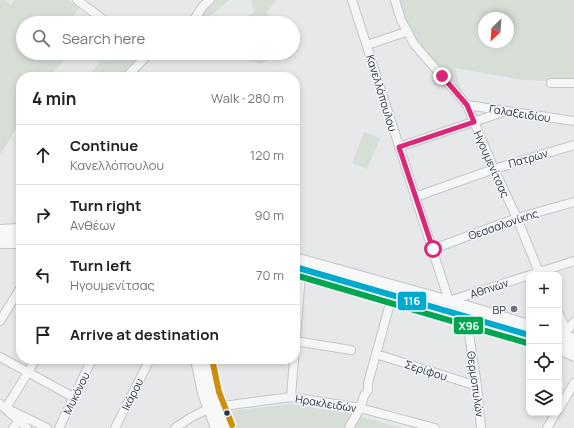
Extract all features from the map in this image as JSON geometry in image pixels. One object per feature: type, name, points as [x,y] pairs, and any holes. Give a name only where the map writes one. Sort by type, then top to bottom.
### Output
[{"type":"main road","points":[[3,228],[16,229]]},
{"type":"main road","points":[[0,237],[16,236]]},
{"type":"main road","points":[[300,259],[526,324]]},
{"type":"main road","points":[[300,268],[466,318],[526,334]]},
{"type":"main road","points":[[562,336],[574,339]]},
{"type":"main road","points":[[562,336],[574,349]]},
{"type":"main road","points":[[197,364],[201,387],[212,409],[225,428]]},
{"type":"main road","points":[[205,364],[216,428]]},
{"type":"street","points":[[77,0],[99,16]]},
{"type":"street","points":[[197,16],[203,6],[210,0]]},
{"type":"street","name":"Κανελλόπουλου","points":[[352,0],[449,301]]},
{"type":"street","name":"Ηγουμενίτσας","points":[[395,0],[406,32],[414,44],[467,105],[540,272]]},
{"type":"street","points":[[367,45],[406,32]]},
{"type":"street","points":[[132,72],[143,60]]},
{"type":"street","points":[[551,83],[574,83]]},
{"type":"street","name":"Γαλαξειδίου","points":[[467,105],[574,121]]},
{"type":"street","points":[[399,147],[506,111]]},
{"type":"street","name":"Πατρών","points":[[415,197],[494,168],[574,145]]},
{"type":"street","name":"Θεσσαλονίκης","points":[[433,249],[517,218],[574,202]]},
{"type":"street","points":[[0,244],[16,244]]},
{"type":"street","name":"Αθηνών","points":[[543,272],[574,261]]},
{"type":"street","points":[[300,275],[390,300],[466,318],[526,339]]},
{"type":"street","name":"Αθηνών","points":[[449,301],[526,277]]},
{"type":"street","points":[[0,321],[16,295]]},
{"type":"street","points":[[349,428],[368,390],[368,383],[390,300]]},
{"type":"street","name":"Θερμοπυλών","points":[[466,318],[482,428]]},
{"type":"street","points":[[562,336],[574,322]]},
{"type":"street","points":[[300,345],[351,350]]},
{"type":"street","points":[[562,351],[574,357]]},
{"type":"street","name":"Σερίφου","points":[[376,354],[477,386]]},
{"type":"street","points":[[0,356],[27,373],[74,397]]},
{"type":"street","points":[[3,406],[33,364]]},
{"type":"street","name":"Μυκόνου","points":[[59,428],[90,364]]},
{"type":"street","name":"Ικάρου","points":[[115,428],[147,364]]},
{"type":"street","points":[[291,397],[294,364]]},
{"type":"street","points":[[562,404],[574,383]]},
{"type":"street","name":"Ηρακλειδών","points":[[175,428],[190,418],[223,406],[291,397],[360,408],[435,428]]},
{"type":"street","points":[[3,406],[27,428]]},
{"type":"street","points":[[3,406],[47,428]]},
{"type":"street","points":[[547,428],[554,416]]},
{"type":"street","points":[[13,428],[19,421]]},
{"type":"shaded area","points":[[0,0],[6,0],[11,5],[15,0],[68,0],[79,8],[74,16],[16,16],[16,60],[64,60],[55,72],[16,72],[16,129],[0,155]]},
{"type":"shaded area","points":[[208,0],[229,0],[210,16],[195,16]]},
{"type":"shaded area","points":[[251,0],[277,0],[267,11],[268,16],[248,16],[254,12]]},
{"type":"shaded area","points":[[398,0],[574,0],[574,82],[524,80],[455,68],[464,98],[411,37]]},
{"type":"shaded area","points":[[100,60],[138,60],[126,72],[92,72]]},
{"type":"shaded area","points":[[248,60],[267,60],[261,64]]},
{"type":"shaded area","points":[[364,132],[380,138],[367,169],[352,163]]},
{"type":"shaded area","points":[[290,404],[351,414],[402,428],[231,428],[225,412]]},
{"type":"transit line","name":"116","points":[[300,268],[526,334]]},
{"type":"transit line","name":"Χ96","points":[[300,276],[526,343]]},
{"type":"transit line","name":"120","points":[[213,364],[219,392],[232,425]]},
{"type":"place","name":"BP","points":[[514,309]]},
{"type":"route","points":[[433,249],[399,147],[474,122],[467,105],[442,76]]}]
